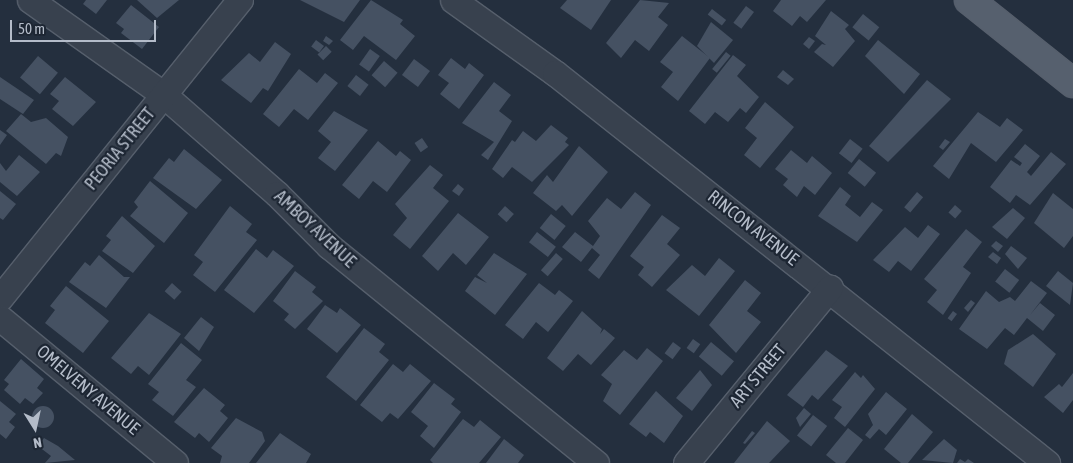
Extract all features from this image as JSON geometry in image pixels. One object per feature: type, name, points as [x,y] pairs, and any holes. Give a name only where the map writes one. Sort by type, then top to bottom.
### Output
[{"type":"main road","points":[[970,0],[1073,83]]},
{"type":"street","name":"AMBOY AVENUE","points":[[30,0],[164,95],[278,194],[329,246],[596,463]]},
{"type":"street","name":"PEORIA STREET","points":[[0,298],[240,0]]},
{"type":"street","name":"RINCON AVENUE","points":[[453,0],[555,73],[830,288],[1047,463]]},
{"type":"street","name":"ART STREET","points":[[686,463],[830,288]]},
{"type":"street","name":"OMELVENY AVENUE","points":[[0,318],[175,463]]},
{"type":"building","points":[[86,0],[107,0],[96,14],[83,4]]},
{"type":"building","points":[[137,0],[179,0],[157,18]]},
{"type":"building","points":[[300,0],[360,0],[344,22]]},
{"type":"building","points":[[371,0],[403,20],[400,24],[415,36],[396,60],[364,36],[353,50],[340,40]]},
{"type":"building","points":[[567,0],[611,0],[591,30],[560,8]]},
{"type":"building","points":[[640,0],[669,3],[658,17],[668,25],[649,51],[635,40],[621,58],[606,43]]},
{"type":"building","points":[[781,0],[826,0],[807,22],[800,16],[792,26],[773,11]]},
{"type":"building","points":[[131,5],[159,27],[142,49],[121,33],[124,29],[116,23]]},
{"type":"building","points":[[746,6],[754,12],[741,29],[733,23]]},
{"type":"building","points":[[712,9],[726,20],[722,26],[708,15]]},
{"type":"building","points":[[831,11],[849,25],[845,29],[855,41],[833,67],[814,52],[822,44],[826,45],[815,36]]},
{"type":"building","points":[[863,14],[879,27],[869,40],[852,27]]},
{"type":"building","points":[[711,22],[733,40],[714,63],[697,46]]},
{"type":"building","points":[[326,36],[333,41],[329,45],[323,41]]},
{"type":"building","points":[[682,36],[710,58],[678,101],[661,87],[673,72],[660,62]]},
{"type":"building","points":[[809,37],[815,41],[809,49],[803,44]]},
{"type":"building","points":[[316,40],[324,46],[319,52],[311,46]]},
{"type":"building","points":[[878,40],[920,74],[904,94],[865,56]]},
{"type":"building","points":[[275,42],[291,54],[268,91],[263,88],[251,103],[221,80],[249,53],[260,62]]},
{"type":"building","points":[[326,46],[332,52],[323,60],[318,54]]},
{"type":"building","points":[[370,49],[380,56],[369,71],[359,65]]},
{"type":"building","points":[[726,52],[731,56],[717,73],[712,69]]},
{"type":"building","points":[[733,55],[746,65],[737,76],[759,97],[746,113],[740,108],[728,122],[715,112],[705,124],[689,111]]},
{"type":"building","points":[[38,56],[58,73],[40,94],[20,77]]},
{"type":"building","points":[[451,58],[465,69],[469,63],[484,75],[459,109],[440,94],[449,83],[438,75]]},
{"type":"building","points":[[414,59],[430,71],[418,87],[402,75]]},
{"type":"building","points":[[384,61],[398,73],[385,87],[372,75]]},
{"type":"building","points":[[299,69],[317,83],[325,73],[338,83],[308,120],[294,109],[279,127],[263,114]]},
{"type":"building","points":[[783,70],[794,79],[788,85],[777,77]]},
{"type":"building","points":[[356,75],[369,85],[360,96],[347,86]]},
{"type":"building","points":[[0,77],[34,100],[23,114],[0,99]]},
{"type":"building","points":[[65,77],[96,102],[73,126],[52,109],[59,101],[50,94]]},
{"type":"building","points":[[927,80],[951,99],[888,162],[869,146]]},
{"type":"building","points":[[494,82],[511,95],[499,111],[512,121],[488,160],[481,155],[494,142],[462,123]]},
{"type":"building","points":[[765,102],[794,127],[760,168],[744,155],[757,138],[745,128]]},
{"type":"building","points":[[334,111],[368,130],[335,171],[318,158],[331,142],[318,131]]},
{"type":"building","points":[[978,112],[1000,127],[1007,118],[1023,130],[996,162],[971,143],[949,179],[933,166]]},
{"type":"building","points":[[21,114],[31,122],[46,118],[68,137],[61,156],[56,153],[46,164],[6,131]]},
{"type":"building","points":[[551,125],[568,138],[565,142],[569,145],[532,182],[512,167],[503,178],[492,169],[512,140],[515,142],[523,131],[536,141]]},
{"type":"building","points":[[0,130],[7,135],[0,145]]},
{"type":"building","points":[[422,138],[428,147],[421,152],[415,143]]},
{"type":"building","points":[[850,139],[863,149],[852,163],[839,153]]},
{"type":"building","points":[[945,139],[950,142],[943,150],[939,147]]},
{"type":"building","points":[[378,141],[396,156],[400,151],[411,160],[387,192],[373,181],[359,199],[342,185]]},
{"type":"building","points":[[1025,144],[1040,156],[1027,172],[1031,176],[1051,152],[1066,164],[1030,205],[1016,195],[1010,203],[990,187],[1011,160],[1020,166],[1022,163],[1014,157]]},
{"type":"building","points":[[579,146],[608,172],[572,216],[562,205],[556,211],[533,193],[547,175],[553,182]]},
{"type":"building","points":[[184,149],[222,180],[196,209],[153,178],[169,158],[174,162]]},
{"type":"building","points":[[791,150],[807,163],[812,156],[832,173],[815,195],[804,186],[797,197],[783,185],[788,179],[775,169]]},
{"type":"building","points":[[19,155],[40,172],[17,196],[0,182],[0,163],[6,171]]},
{"type":"building","points":[[859,159],[876,173],[865,187],[848,173]]},
{"type":"building","points":[[430,165],[443,175],[433,188],[449,201],[410,249],[393,235],[407,218],[395,204]]},
{"type":"building","points":[[150,181],[188,213],[164,243],[130,216],[138,207],[134,202]]},
{"type":"building","points":[[458,184],[464,189],[459,196],[452,191]]},
{"type":"building","points":[[840,187],[851,196],[845,205],[860,217],[872,202],[883,210],[857,242],[818,216]]},
{"type":"building","points":[[0,191],[16,204],[3,220],[0,218]]},
{"type":"building","points":[[635,192],[651,205],[599,279],[588,270],[600,255],[592,248],[581,262],[562,247],[575,232],[593,246],[600,236],[588,221],[607,198],[621,209]]},
{"type":"building","points":[[917,192],[923,197],[910,212],[904,207]]},
{"type":"building","points":[[1053,193],[1073,209],[1073,236],[1064,248],[1034,223]]},
{"type":"building","points":[[955,205],[962,211],[955,218],[948,213]]},
{"type":"building","points":[[230,206],[252,224],[246,232],[257,240],[215,292],[193,275],[203,262],[194,255]]},
{"type":"building","points":[[505,206],[514,214],[507,222],[498,214]]},
{"type":"building","points":[[1013,208],[1025,218],[1007,239],[992,227]]},
{"type":"building","points":[[458,213],[489,237],[466,265],[453,253],[438,271],[422,256]]},
{"type":"building","points":[[551,214],[566,226],[554,240],[540,228]]},
{"type":"building","points":[[662,215],[680,228],[667,244],[680,255],[652,287],[638,275],[644,267],[630,256]]},
{"type":"building","points":[[122,216],[155,246],[133,273],[102,251],[111,240],[106,236]]},
{"type":"building","points":[[928,225],[940,234],[911,271],[898,261],[889,272],[873,260],[905,227],[918,238]]},
{"type":"building","points":[[966,229],[982,242],[963,267],[971,273],[943,315],[927,302],[937,290],[924,279]]},
{"type":"building","points":[[537,232],[556,247],[548,257],[529,242]]},
{"type":"building","points":[[996,241],[1003,246],[998,252],[991,246]]},
{"type":"building","points":[[1011,246],[1027,258],[1018,269],[1005,254]]},
{"type":"building","points":[[256,249],[267,258],[273,250],[294,266],[254,313],[224,290]]},
{"type":"building","points":[[993,252],[1001,258],[997,264],[988,257]]},
{"type":"building","points":[[494,253],[527,274],[495,315],[465,291],[475,277],[487,283],[477,275]]},
{"type":"building","points":[[556,253],[563,259],[548,276],[541,270]]},
{"type":"building","points":[[99,255],[124,277],[130,277],[106,308],[69,282],[85,262],[90,266]]},
{"type":"building","points":[[719,258],[735,271],[699,316],[666,290],[692,265],[705,276]]},
{"type":"building","points":[[1005,269],[1019,280],[1009,293],[995,282]]},
{"type":"building","points":[[295,271],[316,287],[312,292],[323,301],[295,329],[284,320],[289,314],[273,301]]},
{"type":"building","points":[[1058,271],[1073,283],[1070,305],[1046,286]]},
{"type":"building","points":[[745,280],[761,293],[747,311],[761,322],[736,353],[709,325]]},
{"type":"building","points":[[1031,281],[1047,293],[1030,315],[1040,303],[1055,315],[1043,331],[1027,318],[1014,335],[1005,328],[987,349],[959,329],[986,291],[999,302],[1010,297],[1015,301]]},
{"type":"building","points":[[172,283],[182,292],[174,300],[165,291]]},
{"type":"building","points":[[539,283],[555,295],[559,290],[573,301],[548,332],[536,322],[523,339],[505,325]]},
{"type":"building","points":[[66,286],[109,321],[83,353],[45,323],[55,310],[50,306]]},
{"type":"building","points":[[971,300],[975,303],[968,312],[964,308]]},
{"type":"building","points":[[325,305],[337,313],[340,308],[361,325],[337,353],[307,329]]},
{"type":"building","points":[[582,311],[602,329],[600,334],[604,329],[615,338],[591,365],[578,354],[563,371],[547,358]]},
{"type":"building","points":[[953,311],[957,314],[952,321],[948,318]]},
{"type":"building","points":[[149,313],[181,334],[149,375],[138,366],[131,374],[111,358]]},
{"type":"building","points":[[201,317],[214,327],[199,351],[184,338]]},
{"type":"building","points":[[364,328],[385,344],[379,352],[389,360],[356,401],[326,377]]},
{"type":"building","points":[[1033,334],[1056,354],[1033,387],[1004,364],[1008,350]]},
{"type":"building","points":[[693,339],[700,344],[694,353],[687,348]]},
{"type":"building","points":[[673,342],[681,348],[673,359],[665,353]]},
{"type":"building","points":[[711,342],[734,361],[722,376],[699,357]]},
{"type":"building","points":[[181,343],[202,360],[186,380],[196,387],[173,416],[152,400],[159,392],[148,384]]},
{"type":"building","points":[[647,348],[663,361],[620,415],[603,401],[612,384],[601,375],[624,350],[637,360]]},
{"type":"building","points":[[826,350],[848,366],[818,400],[812,395],[803,407],[787,395]]},
{"type":"building","points":[[21,359],[44,379],[37,388],[43,393],[33,404],[25,398],[20,404],[4,390],[9,384],[4,380]]},
{"type":"building","points":[[393,364],[403,372],[410,364],[431,381],[398,419],[390,413],[382,422],[360,405]]},
{"type":"building","points":[[700,370],[712,385],[692,411],[676,398]]},
{"type":"building","points":[[855,372],[861,378],[863,375],[875,389],[845,427],[834,418],[842,407],[832,400]]},
{"type":"building","points":[[1073,373],[1073,400],[1063,413],[1044,397],[1059,384],[1062,387]]},
{"type":"building","points":[[434,383],[455,399],[451,404],[461,412],[434,448],[420,436],[428,426],[411,412]]},
{"type":"building","points":[[204,388],[225,405],[220,411],[228,418],[209,442],[199,433],[195,438],[174,422]]},
{"type":"building","points":[[656,391],[683,416],[664,443],[650,432],[646,437],[629,424]]},
{"type":"building","points":[[886,392],[907,409],[886,435],[879,429],[870,439],[865,435],[873,425],[868,414]]},
{"type":"building","points":[[0,401],[16,414],[9,422],[15,427],[6,439],[0,434]]},
{"type":"building","points":[[43,406],[51,409],[54,417],[51,425],[43,428],[35,425],[32,417],[35,409]]},
{"type":"building","points":[[804,408],[811,414],[800,427],[796,418]]},
{"type":"building","points":[[912,414],[933,432],[908,463],[901,463],[884,449]]},
{"type":"building","points":[[813,415],[827,426],[811,447],[797,435]]},
{"type":"building","points":[[236,418],[262,432],[265,441],[249,463],[220,463],[222,456],[211,448]]},
{"type":"building","points":[[463,419],[474,427],[480,420],[501,437],[479,463],[433,463],[430,460]]},
{"type":"building","points":[[767,421],[790,441],[769,463],[734,463]]},
{"type":"building","points":[[848,428],[863,440],[845,463],[836,463],[826,455]]},
{"type":"building","points":[[752,431],[755,433],[745,444],[743,443]]},
{"type":"building","points":[[280,433],[311,454],[306,463],[256,463]]},
{"type":"building","points":[[44,438],[58,446],[75,460],[45,463],[51,456],[38,446]]},
{"type":"building","points":[[504,439],[524,455],[518,463],[486,463]]},
{"type":"building","points":[[944,439],[957,450],[953,463],[922,460]]},
{"type":"building","points":[[960,459],[965,462],[968,459],[974,463],[957,463]]}]
